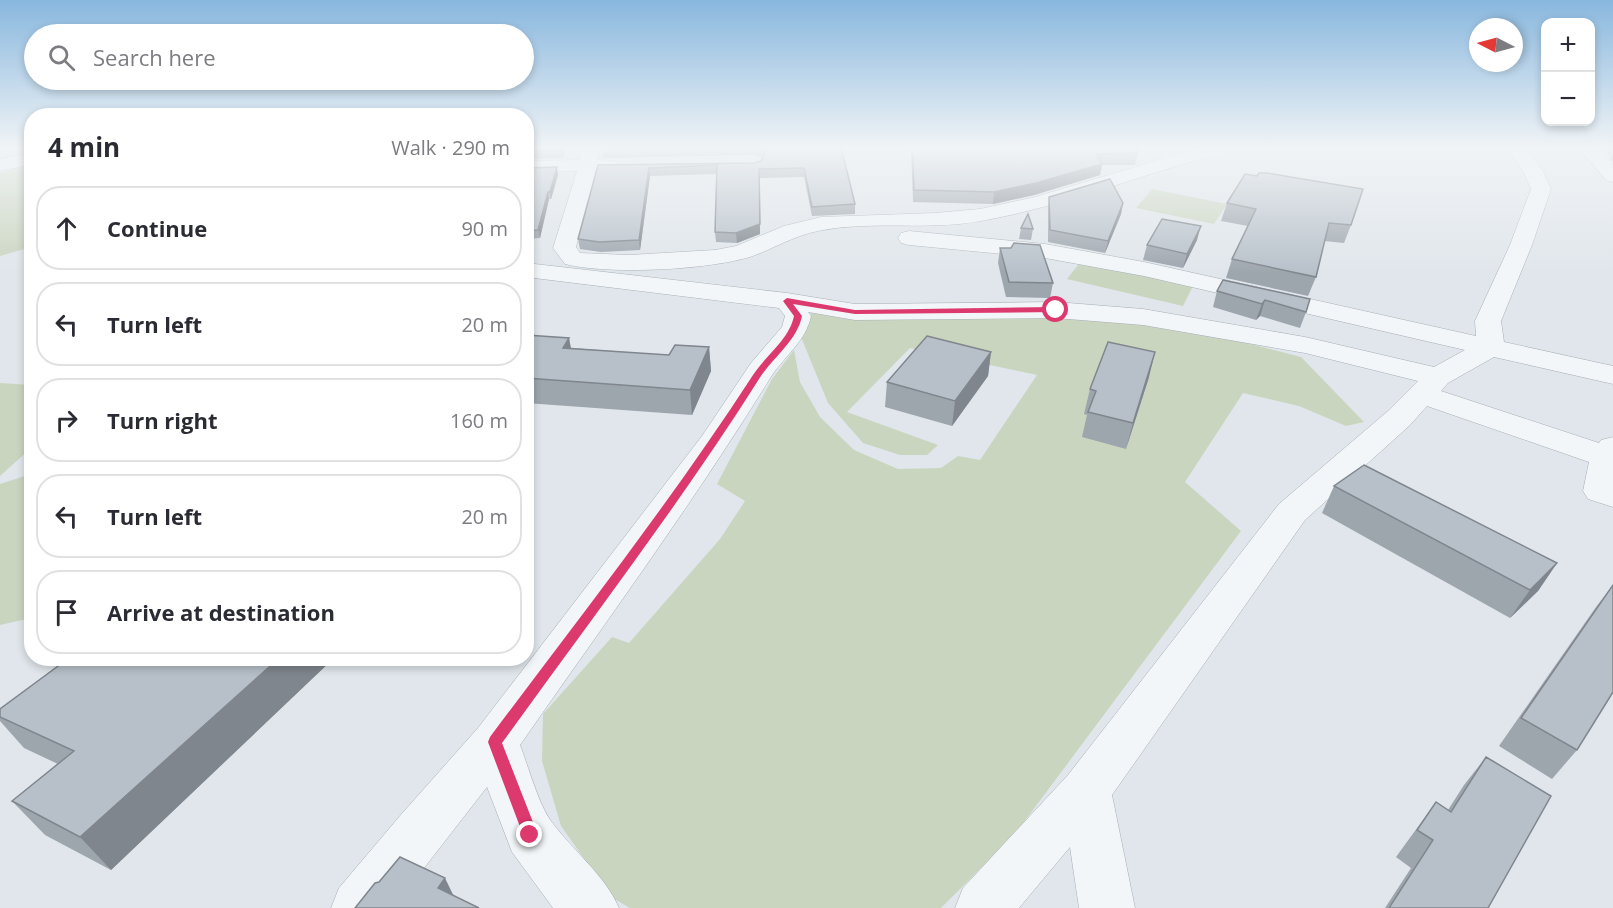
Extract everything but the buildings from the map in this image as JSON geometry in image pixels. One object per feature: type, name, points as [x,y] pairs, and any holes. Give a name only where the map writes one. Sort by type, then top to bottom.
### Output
[{"type":"street","points":[[581,189],[564,248],[573,259],[592,262],[641,262],[742,252],[798,228],[823,224],[859,221],[920,221],[978,216],[1016,208],[1078,189]]},
{"type":"street","points":[[1491,348],[1488,321],[1521,245],[1541,189]]},
{"type":"street","points":[[882,236],[1045,251],[1144,269],[1613,375]]},
{"type":"street","points":[[534,271],[787,301],[855,312],[1056,310],[1143,317],[1305,345],[1430,386],[1610,452],[1600,491],[1613,495]]},
{"type":"street","points":[[359,908],[417,834],[495,742],[715,441],[761,369],[795,329],[798,316],[787,301]]},
{"type":"street","points":[[983,908],[1086,791],[1292,512],[1430,386],[1491,348]]},
{"type":"street","points":[[495,742],[530,835],[573,890],[591,908]]},
{"type":"street","points":[[1086,791],[1107,908]]},
{"type":"green space","points":[[0,189],[24,189],[24,249],[0,256]]},
{"type":"green space","points":[[1152,189],[1227,204],[1214,224],[1136,208]]},
{"type":"green space","points":[[1082,260],[1194,284],[1183,306],[1067,279]]},
{"type":"green space","points":[[813,309],[1069,316],[1199,331],[1301,357],[1364,422],[1346,426],[1299,406],[1243,393],[1185,482],[1241,531],[1015,834],[941,908],[630,908],[611,897],[561,826],[542,761],[543,714],[612,637],[629,643],[720,539],[745,501],[717,484],[772,379],[794,350],[800,382],[820,417],[854,450],[898,469],[941,468],[958,456],[980,460],[1037,375],[910,348],[847,412],[938,445],[927,455],[900,455],[863,443],[828,403],[801,337]]},
{"type":"green space","points":[[0,383],[24,384],[24,454],[0,476]]},
{"type":"green space","points":[[24,476],[24,620],[0,625],[0,484]]},
{"type":"route","points":[[530,835],[495,742],[715,441],[761,369],[795,329],[798,316],[787,301],[855,312],[1056,310]]}]
